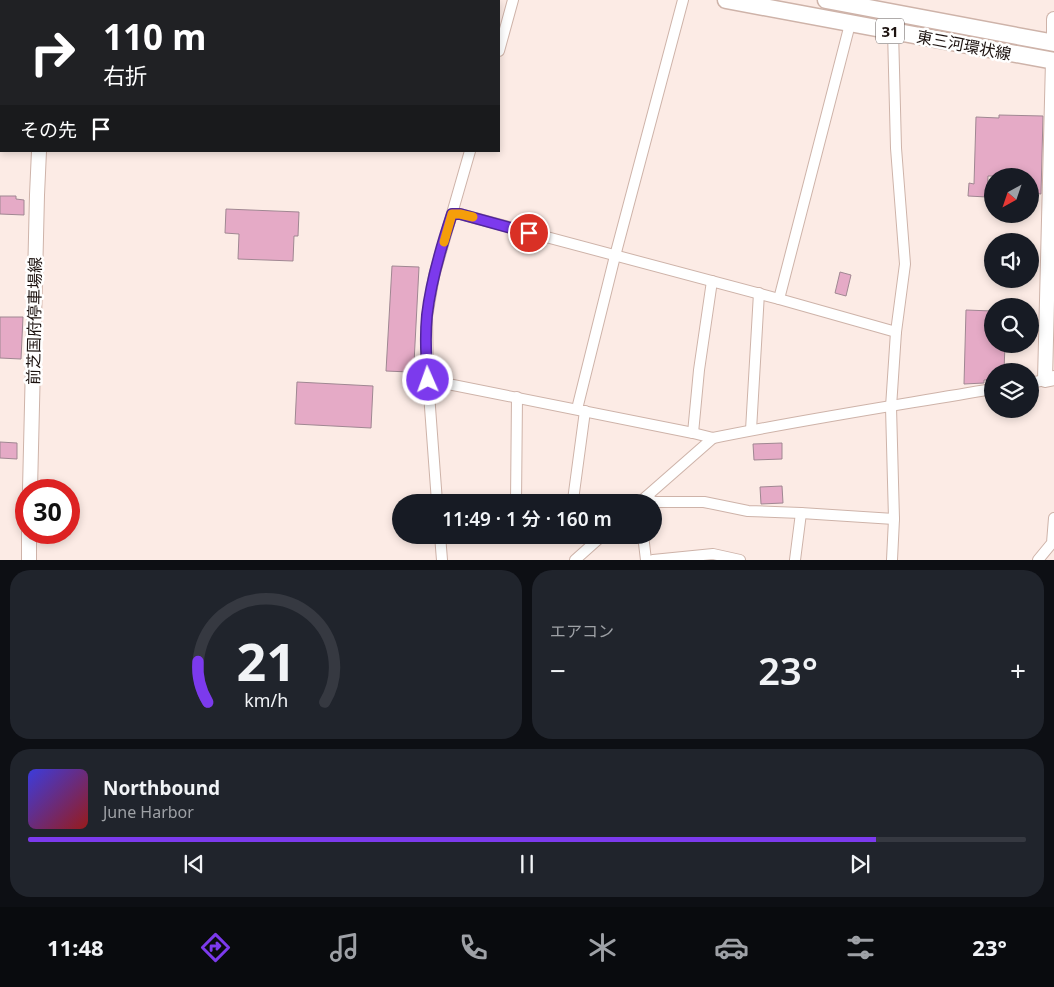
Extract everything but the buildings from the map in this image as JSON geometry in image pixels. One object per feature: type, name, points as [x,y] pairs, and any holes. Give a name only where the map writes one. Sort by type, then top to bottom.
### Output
[{"type":"main road","name":"東三河環状線","points":[[726,0],[1054,61]]},
{"type":"main road","name":"東三河環状線","points":[[826,0],[1054,43]]},
{"type":"main road","points":[[1054,19],[1054,43]]},
{"type":"main road","points":[[1050,379],[1054,61]]},
{"type":"main road","name":"前芝国府停車場線","points":[[30,479],[39,152]]},
{"type":"main road","points":[[28,560],[29,544]]},
{"type":"street","points":[[500,47],[513,0]]},
{"type":"street","points":[[578,494],[581,410],[615,256],[683,0]]},
{"type":"street","points":[[779,299],[850,24]]},
{"type":"street","points":[[892,560],[894,519],[891,407],[896,332],[905,264],[896,148],[893,31]]},
{"type":"street","points":[[436,494],[426,336],[429,301],[434,276],[470,152]]},
{"type":"street","points":[[452,214],[460,214],[759,293],[896,332]]},
{"type":"street","points":[[693,433],[699,370],[712,281]]},
{"type":"street","points":[[752,430],[759,293]]},
{"type":"street","points":[[428,380],[713,438],[851,412],[984,390]]},
{"type":"street","points":[[516,494],[517,397]]},
{"type":"street","points":[[650,494],[713,438]]},
{"type":"street","points":[[662,502],[704,502],[748,510],[894,519]]},
{"type":"street","points":[[795,560],[801,513]]},
{"type":"street","points":[[1038,560],[1052,543],[1054,518]]},
{"type":"street","points":[[441,544],[442,560]]},
{"type":"street","points":[[575,560],[593,544]]},
{"type":"street","points":[[643,544],[646,560]]},
{"type":"street","points":[[653,560],[713,554],[740,560]]},
{"type":"slow traffic","points":[[444,242],[452,214],[473,217]]},
{"type":"route","points":[[428,380],[426,336],[429,301],[434,276],[452,214],[460,214],[529,233]]}]
